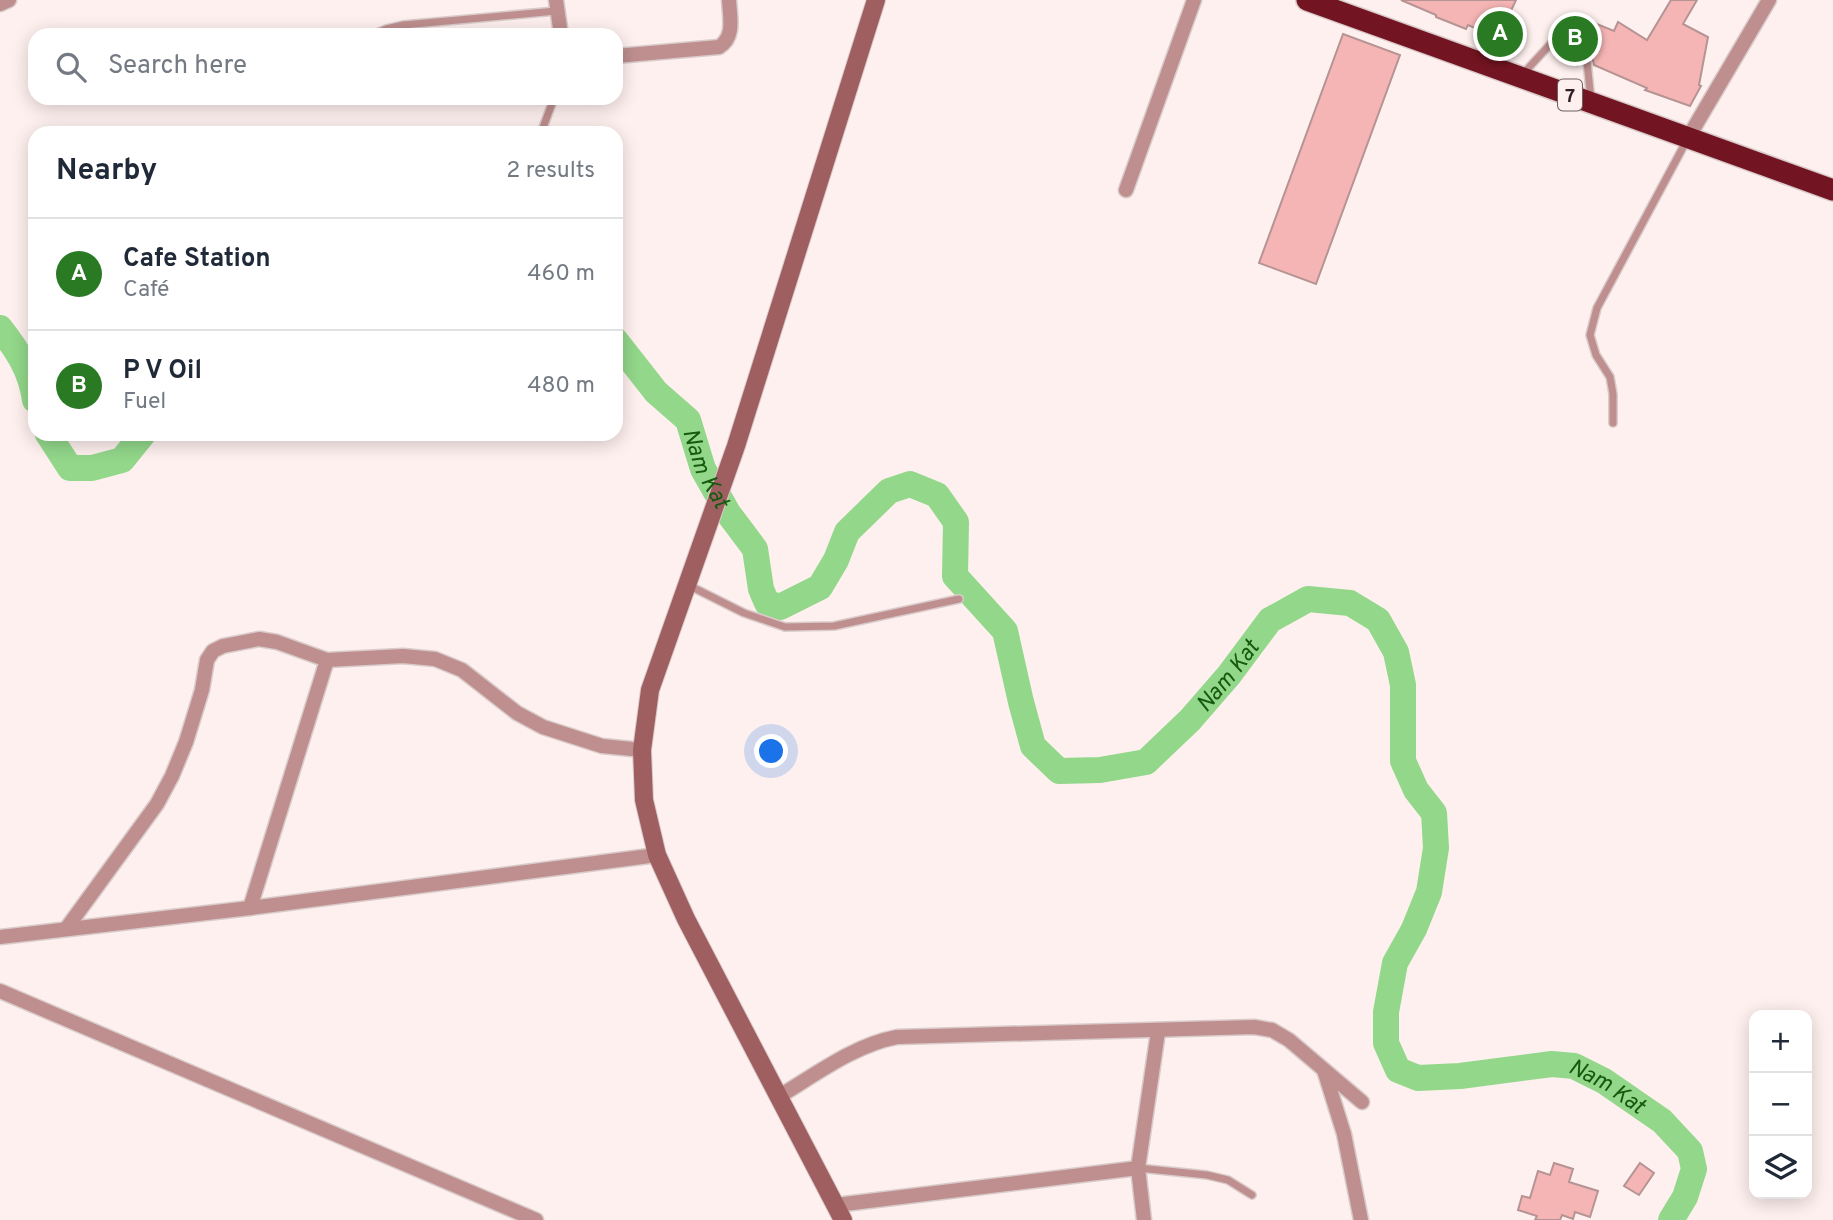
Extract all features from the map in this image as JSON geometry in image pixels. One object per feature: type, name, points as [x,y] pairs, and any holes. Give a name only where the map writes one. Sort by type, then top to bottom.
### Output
[{"type":"highway","name":"7","points":[[1307,0],[1833,190]]},
{"type":"street","points":[[0,4],[9,0]]},
{"type":"street","points":[[623,55],[719,47],[727,42],[730,33],[729,0]]},
{"type":"street","points":[[876,0],[736,446],[650,690],[642,750],[644,800],[657,855],[686,919],[839,1212],[1138,1168]]},
{"type":"street","points":[[1126,190],[1195,0]]},
{"type":"street","points":[[1688,138],[1769,0]]},
{"type":"street","points":[[556,6],[560,28]]},
{"type":"street","points":[[66,929],[157,804],[173,776],[202,690],[207,660],[213,651],[223,646],[259,639],[276,642],[327,660],[403,656],[435,659],[462,670],[517,713],[543,727],[602,746],[642,750]]},
{"type":"street","points":[[250,908],[327,660]]},
{"type":"street","points":[[0,937],[250,908],[657,855]]},
{"type":"street","points":[[0,990],[536,1220]]},
{"type":"street","points":[[778,1097],[864,1046],[897,1037],[1158,1032],[1254,1027],[1272,1030],[1289,1040],[1363,1102]]},
{"type":"street","points":[[1144,1220],[1138,1168],[1158,1032]]},
{"type":"street","points":[[1323,1069],[1344,1134],[1361,1220]]},
{"type":"lane","points":[[390,28],[556,6]]},
{"type":"lane","points":[[1520,77],[1555,39],[1586,51],[1591,103]]},
{"type":"lane","points":[[544,126],[551,105]]},
{"type":"lane","points":[[1613,423],[1613,394],[1609,377],[1596,355],[1590,335],[1597,308],[1688,138]]},
{"type":"lane","points":[[686,583],[744,613],[785,627],[834,626],[959,599]]},
{"type":"lane","points":[[1138,1168],[1208,1175],[1228,1180],[1252,1195]]},
{"type":"building","points":[[1401,0],[1516,0],[1498,38],[1468,25],[1466,29]]},
{"type":"building","points":[[1671,0],[1697,0],[1683,24],[1708,37],[1699,85],[1701,86],[1690,106],[1645,90],[1647,88],[1594,65],[1590,47],[1564,36],[1572,14],[1614,31],[1618,22],[1647,40]]},
{"type":"building","points":[[1343,34],[1400,55],[1316,284],[1259,263]]},
{"type":"building","points":[[1559,47],[1580,55],[1581,60],[1577,65],[1556,56]]},
{"type":"building","points":[[1554,1163],[1573,1169],[1569,1182],[1598,1191],[1590,1217],[1575,1212],[1573,1219],[1562,1215],[1560,1220],[1535,1220],[1537,1216],[1518,1210],[1522,1196],[1530,1198],[1538,1171],[1550,1175]]},
{"type":"building","points":[[1640,1163],[1654,1173],[1639,1195],[1624,1186]]},
{"type":"waterway","name":"Nam Kat","points":[[0,328],[23,362],[28,375]]},
{"type":"waterway","name":"Nam Kat","points":[[623,350],[656,392],[688,420],[703,469],[728,513],[755,549],[761,589],[767,603],[780,607],[820,587],[836,560],[847,532],[889,491],[910,484],[937,495],[956,522],[955,576],[1005,631],[1033,746],[1059,771],[1100,770],[1146,762],[1190,720],[1229,675],[1270,620],[1308,599],[1350,603],[1378,620],[1396,652],[1403,685],[1403,761],[1416,790],[1434,813],[1436,848],[1429,892],[1414,929],[1395,963],[1386,1012],[1386,1043],[1398,1070],[1418,1078],[1460,1076],[1552,1064],[1574,1066],[1604,1081],[1662,1121],[1690,1151],[1694,1169],[1685,1197],[1671,1220]]},
{"type":"waterway","name":"Nam Kat","points":[[53,441],[70,468],[92,468],[122,460],[137,441]]},
{"type":"place","name":"Cafe Station","points":[[1500,34]]},
{"type":"place","name":"P V Oil","points":[[1575,39]]}]
